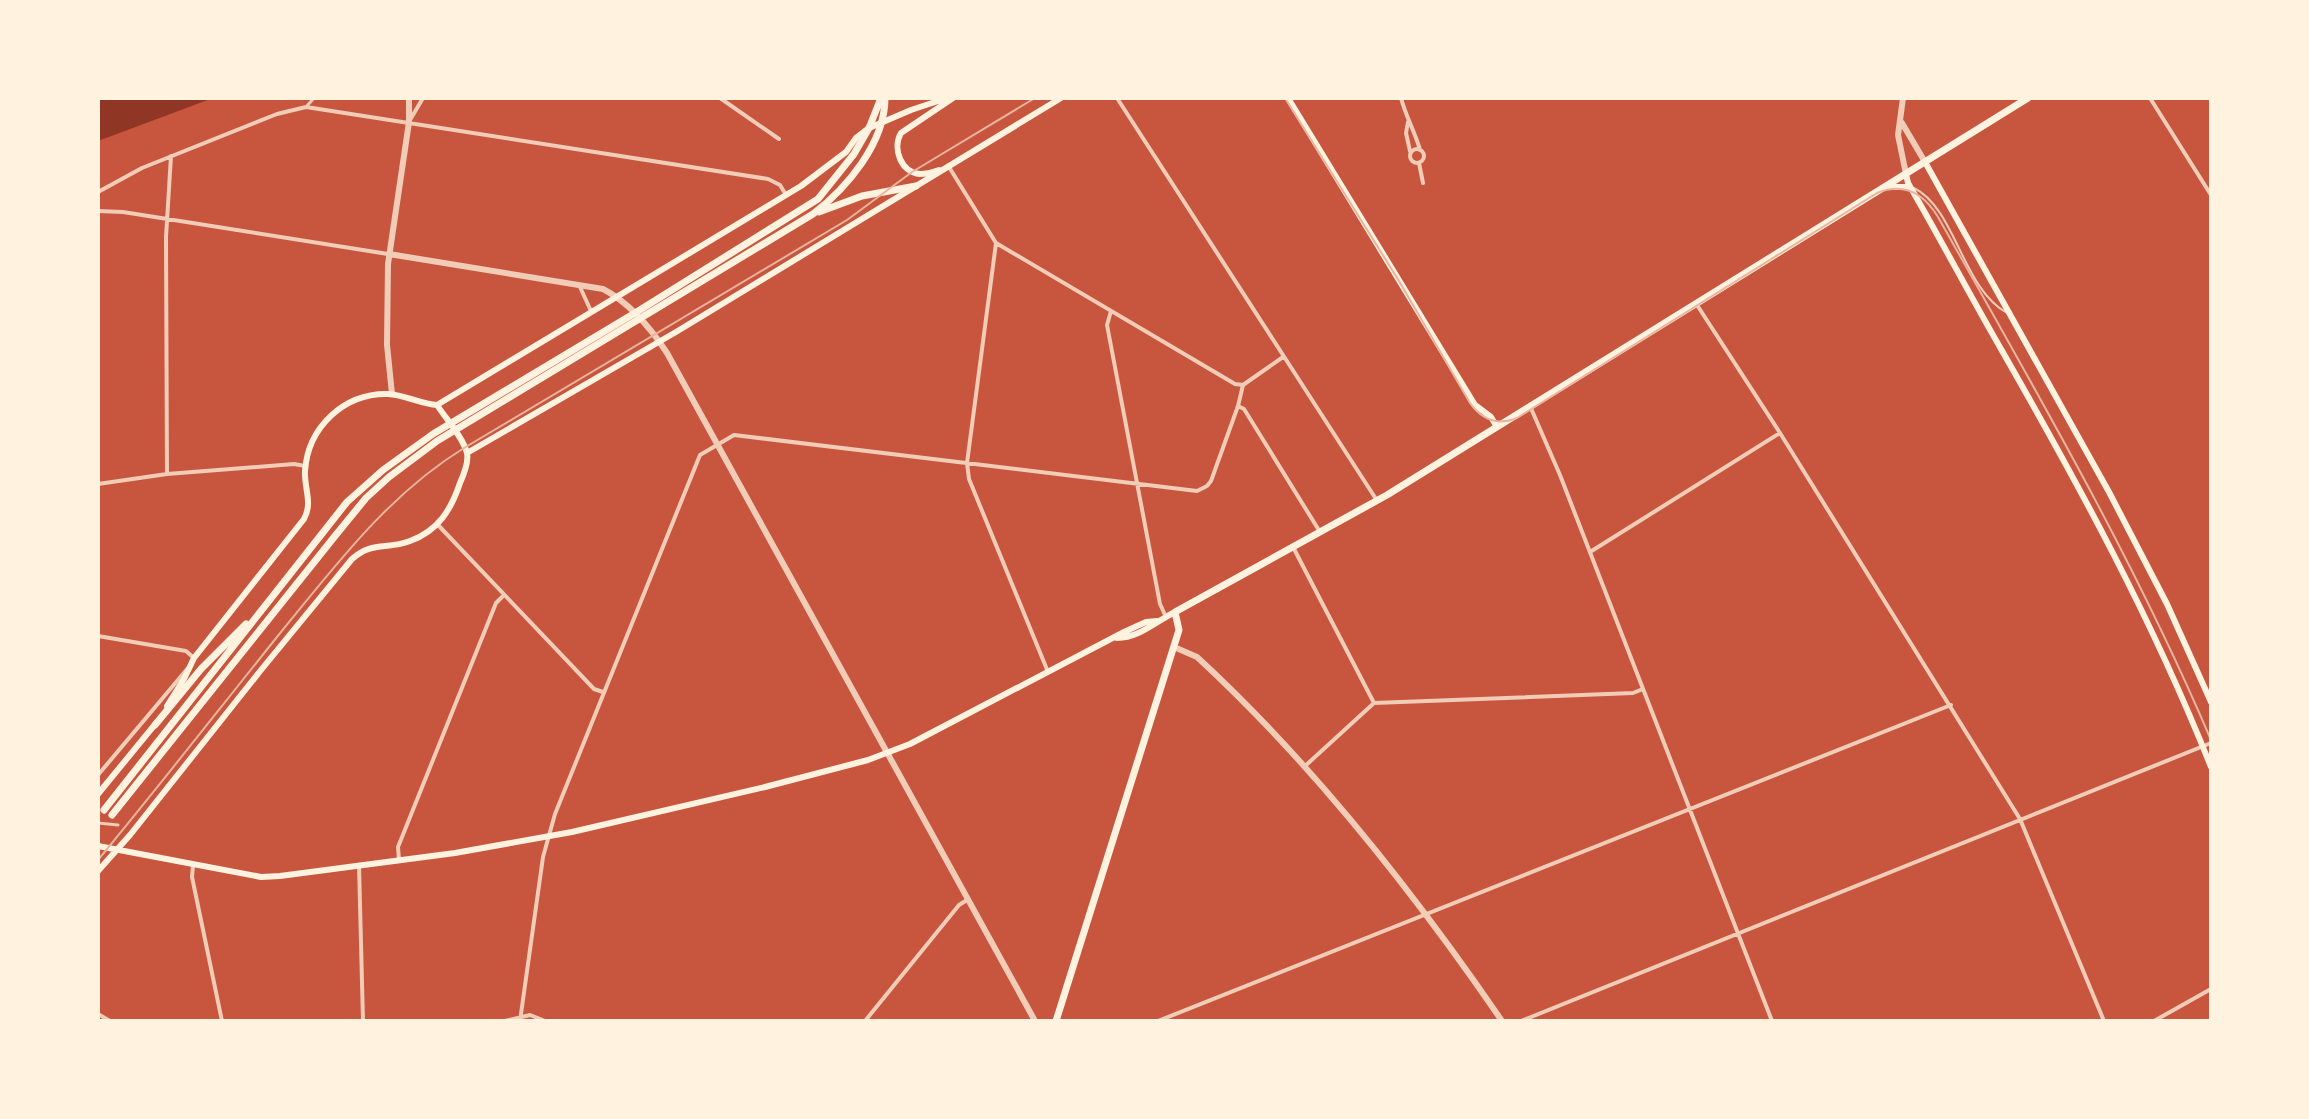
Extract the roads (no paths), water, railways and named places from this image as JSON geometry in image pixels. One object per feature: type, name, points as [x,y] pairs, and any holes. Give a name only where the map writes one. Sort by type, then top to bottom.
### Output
[{"type":"main road","points":[[104,810],[347,502],[407,451],[813,214],[852,174],[871,146],[882,122],[883,98]]},
{"type":"main road","points":[[638,316],[818,199],[844,169],[883,98]]},
{"type":"main road","points":[[437,405],[786,195],[846,152],[856,138],[869,128],[950,98]]},
{"type":"main road","points":[[946,168],[922,174],[908,170],[901,161],[897,139],[950,98]]},
{"type":"main road","points":[[467,453],[676,332],[1061,98]]},
{"type":"main road","points":[[1288,98],[1475,405],[1491,417],[1497,427]]},
{"type":"main road","points":[[98,846],[261,877],[399,860],[549,837],[765,787],[910,744],[1117,638],[1127,638],[1149,628],[1377,500],[2028,98]]},
{"type":"main road","points":[[1925,162],[2109,492],[2167,604],[2211,702]]},
{"type":"main road","points":[[1906,174],[1910,187],[2114,552],[2176,681],[2211,767]]},
{"type":"main road","points":[[1883,188],[1899,185],[1910,187]]},
{"type":"main road","points":[[813,214],[862,196],[916,186]]},
{"type":"main road","points":[[98,871],[352,559],[368,547],[398,545],[425,534],[438,525],[450,510],[465,470],[467,453],[437,405],[392,394],[374,395],[341,406],[316,432],[305,466],[304,479],[310,504],[304,519],[194,658],[155,725]]},
{"type":"main road","points":[[112,815],[366,498],[452,427]]},
{"type":"main road","points":[[98,794],[201,669],[276,594]]},
{"type":"main road","points":[[1056,1021],[1179,630],[1175,612]]},
{"type":"street","points":[[306,107],[314,98]]},
{"type":"street","points":[[392,394],[387,345],[389,254],[409,122],[409,98]]},
{"type":"street","points":[[409,122],[423,98]]},
{"type":"street","points":[[720,98],[779,139]]},
{"type":"street","points":[[1117,98],[1377,500]]},
{"type":"street","points":[[1401,98],[1424,157],[1419,163]]},
{"type":"street","points":[[1903,98],[1898,135],[1906,174]]},
{"type":"street","points":[[2150,98],[2211,195]]},
{"type":"street","points":[[98,192],[130,173],[171,155],[277,114],[306,107],[768,179],[780,185],[786,195]]},
{"type":"street","points":[[1408,122],[1406,133],[1411,160],[1419,163]]},
{"type":"street","points":[[1902,123],[1925,162]]},
{"type":"street","points":[[1411,152],[1420,150]]},
{"type":"street","points":[[167,474],[166,219],[171,155]]},
{"type":"street","points":[[1419,163],[1423,183]]},
{"type":"street","points":[[946,168],[996,243],[1235,384],[1243,385]]},
{"type":"street","points":[[98,211],[389,254],[603,289],[618,296],[658,340],[1035,1021]]},
{"type":"street","points":[[996,243],[967,463],[969,479],[1049,674]]},
{"type":"street","points":[[578,285],[591,313]]},
{"type":"street","points":[[1696,303],[2020,819],[2104,1021]]},
{"type":"street","points":[[1111,311],[1107,325],[1157,591],[1166,617]]},
{"type":"street","points":[[520,1019],[541,872],[556,810],[700,455],[734,435],[1197,491],[1207,486],[1243,385],[1283,357]]},
{"type":"street","points":[[1238,406],[1244,409],[1320,532]]},
{"type":"street","points":[[1530,406],[1772,1021]]},
{"type":"street","points":[[1590,552],[1780,433]]},
{"type":"street","points":[[98,484],[167,474],[294,464],[305,466]]},
{"type":"street","points":[[438,525],[594,689],[603,692]]},
{"type":"street","points":[[1293,547],[1374,703]]},
{"type":"street","points":[[399,860],[398,847],[496,603],[504,595]]},
{"type":"street","points":[[98,636],[186,651],[194,658]]},
{"type":"street","points":[[1174,647],[1197,657],[1304,767],[1426,915],[1502,1021]]},
{"type":"street","points":[[98,775],[190,666]]},
{"type":"street","points":[[1304,767],[1374,703],[1633,693],[1643,689]]},
{"type":"street","points":[[1158,1021],[1951,705]]},
{"type":"street","points":[[1521,1021],[2211,743]]},
{"type":"street","points":[[98,823],[118,825]]},
{"type":"street","points":[[193,865],[192,877],[222,1021]]},
{"type":"street","points":[[359,865],[363,1021]]},
{"type":"street","points":[[865,1021],[959,905],[967,900]]},
{"type":"street","points":[[2154,1021],[2211,989]]},
{"type":"street","points":[[98,1014],[110,1021]]},
{"type":"street","points":[[505,1021],[534,1015],[545,1021]]},
{"type":"lane","points":[[1910,187],[1922,192],[1933,203],[1980,287],[2000,309],[2011,315]]},
{"type":"tram line","points":[[98,860],[322,581],[365,532],[437,466],[847,220],[912,172],[1035,98]]},
{"type":"tram line","points":[[1285,98],[1399,281],[1470,403],[1490,420],[1517,418],[1877,193],[1896,189],[1920,196],[1938,217],[2082,475],[2150,606],[2211,740]]}]
